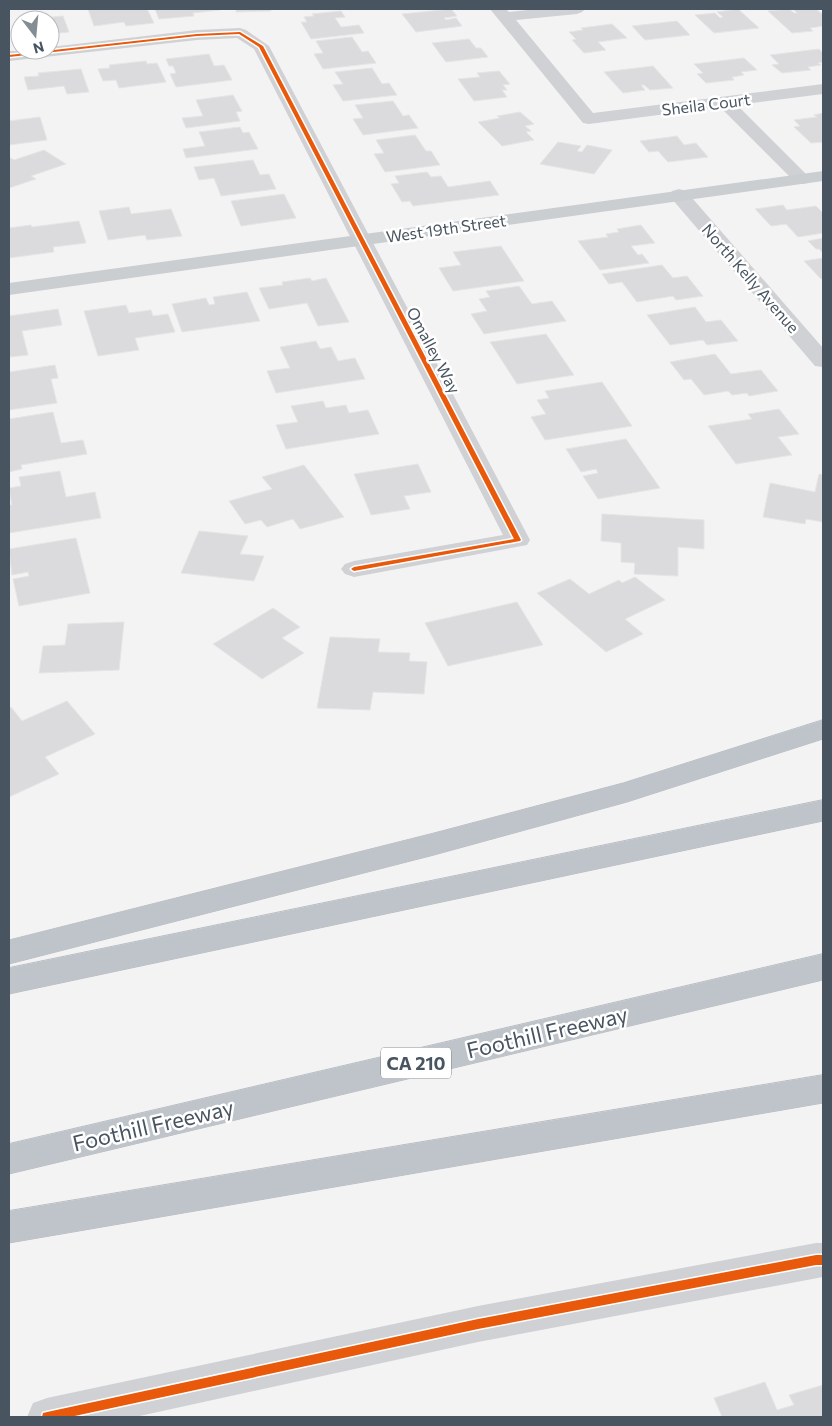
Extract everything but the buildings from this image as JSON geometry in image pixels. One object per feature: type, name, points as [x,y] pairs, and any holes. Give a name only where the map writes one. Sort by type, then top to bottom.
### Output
[{"type":"highway","points":[[9,952],[434,844],[627,792],[823,729]]},
{"type":"highway","points":[[9,981],[823,810]]},
{"type":"highway","name":"Foothill Freeway","points":[[9,1159],[823,967]]},
{"type":"highway","points":[[9,1227],[823,1089]]},
{"type":"main road","name":"West 19th Street","points":[[9,289],[823,176]]},
{"type":"street","points":[[501,13],[577,9]]},
{"type":"street","name":"Sheila Court","points":[[501,13],[589,119],[823,89]]},
{"type":"street","name":"Omalley Way","points":[[9,56],[197,35],[240,33],[261,46],[518,540],[354,569]]},
{"type":"street","points":[[724,102],[802,179]]},
{"type":"street","name":"North Kelly Avenue","points":[[679,195],[823,361]]},
{"type":"street","points":[[47,1417],[478,1324],[823,1260]]},
{"type":"cycle path","points":[[9,56],[197,35],[240,33],[261,46],[518,540],[354,569]]},
{"type":"cycle path","points":[[47,1417],[478,1324],[823,1260]]}]
